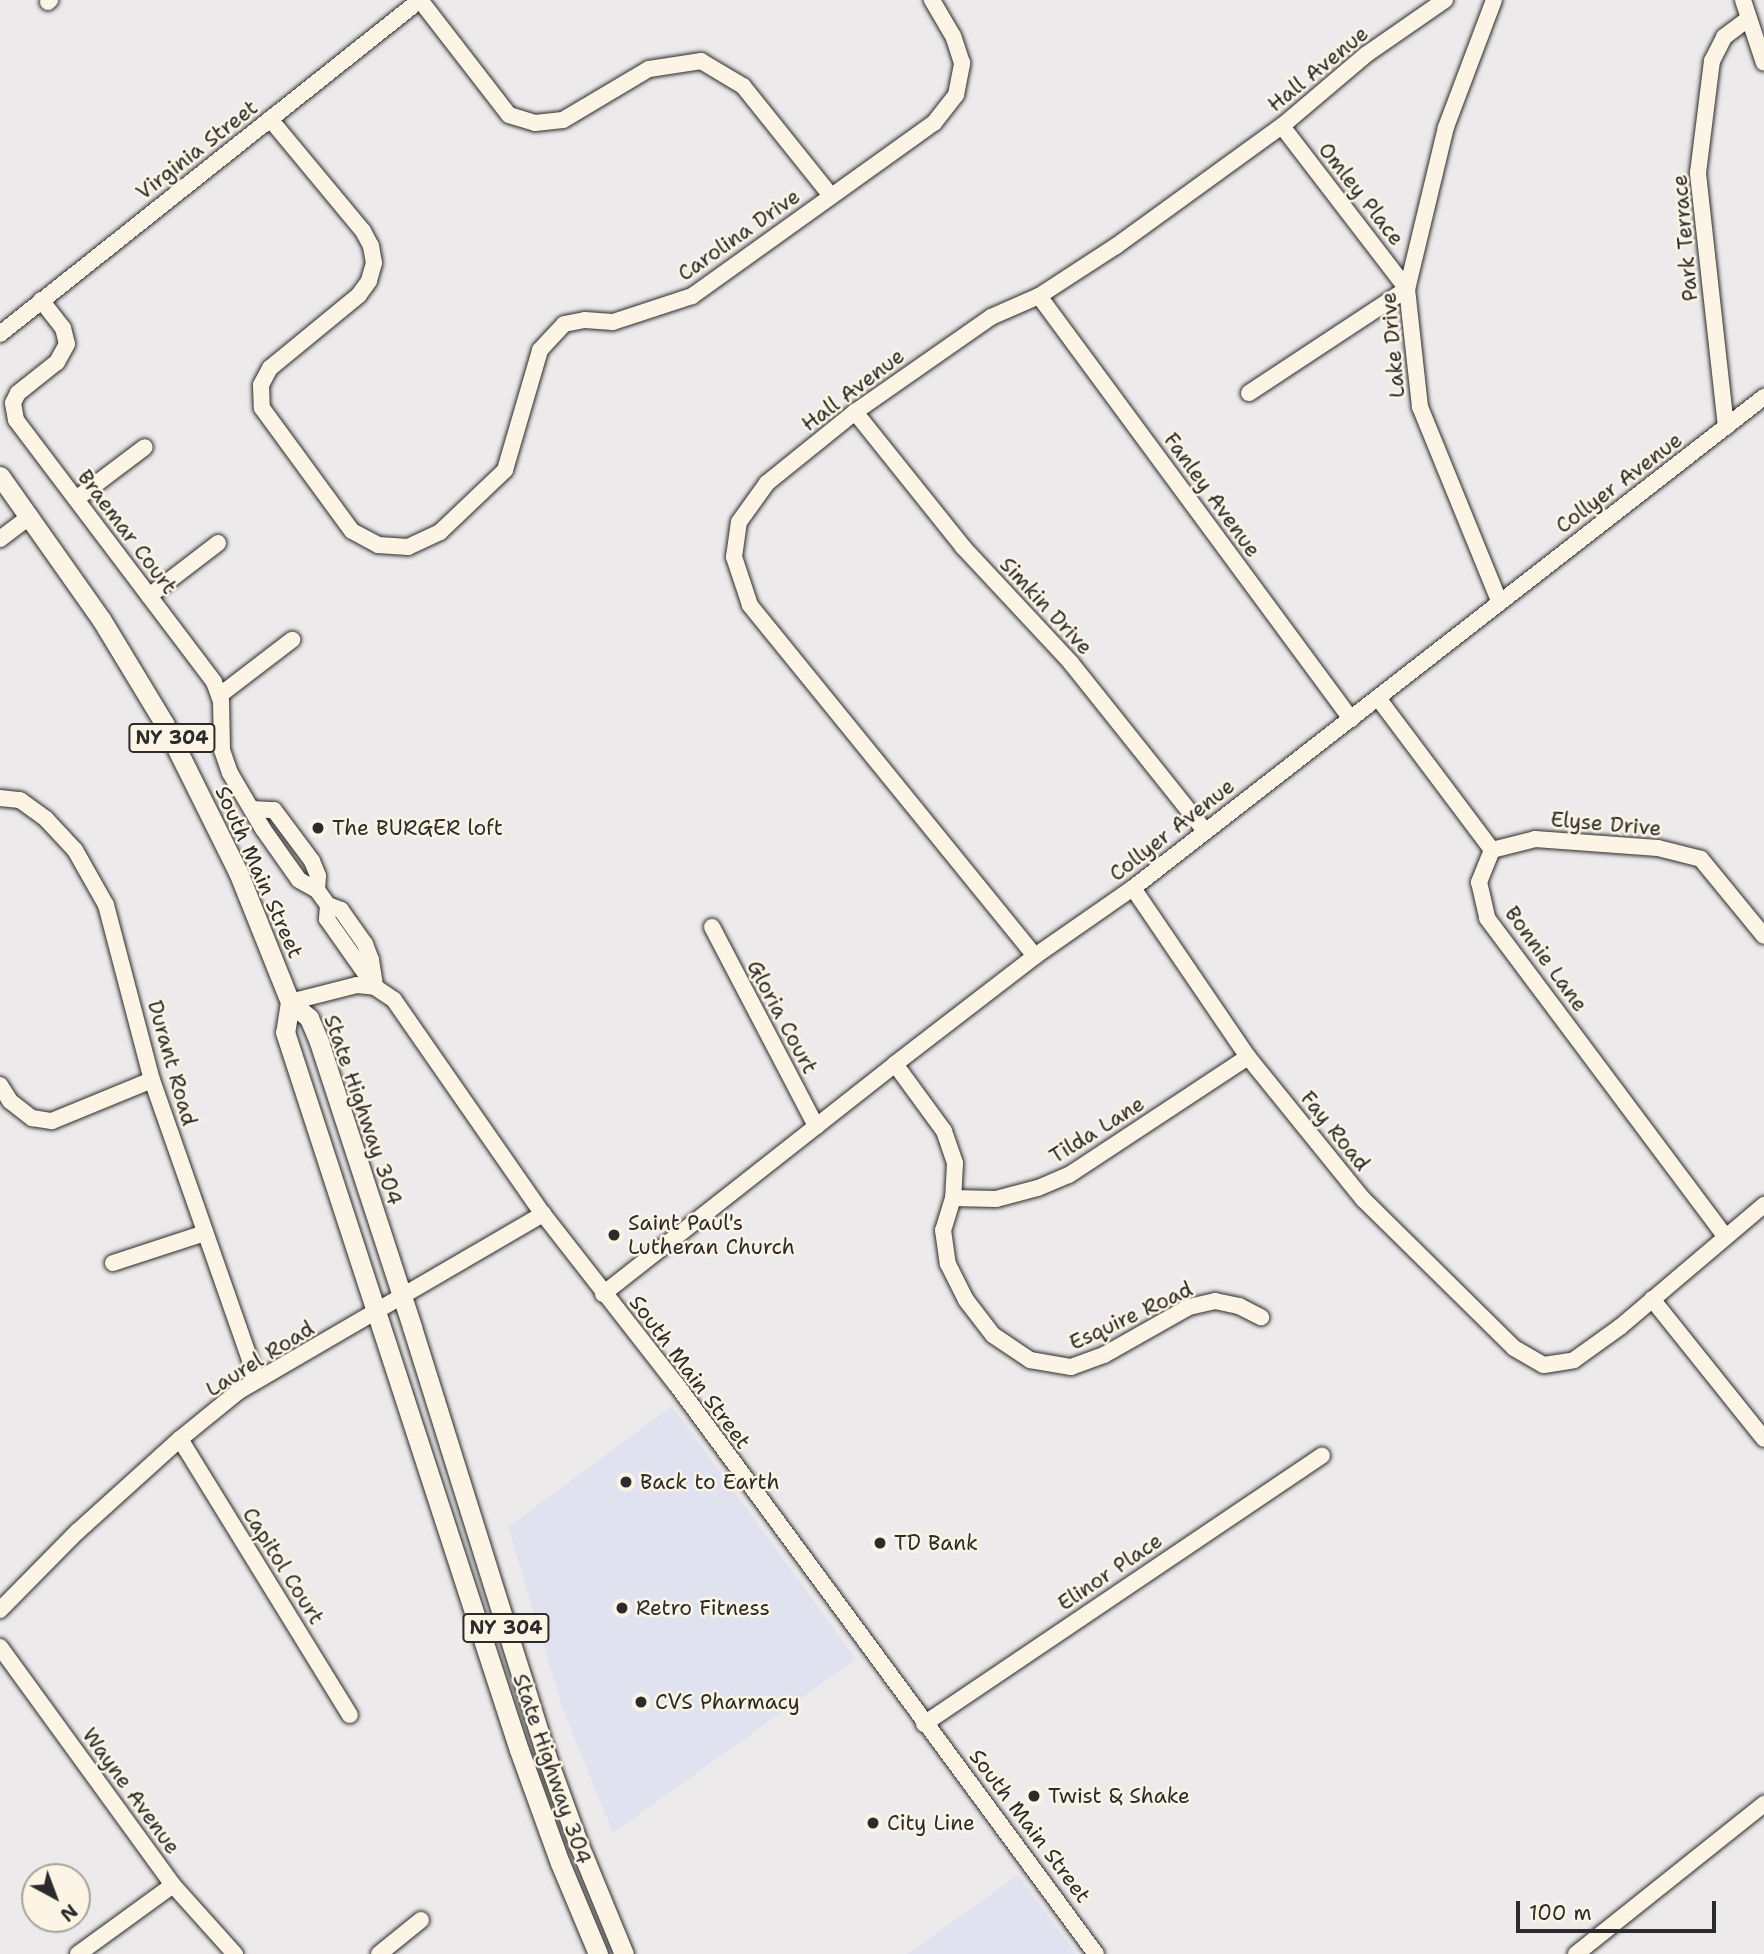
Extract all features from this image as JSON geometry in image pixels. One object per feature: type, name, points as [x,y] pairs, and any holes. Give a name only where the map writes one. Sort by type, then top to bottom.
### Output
[{"type":"main road","name":"South Main Street","points":[[0,476],[108,629],[186,765],[241,879],[290,1002]]},
{"type":"main road","name":"State Highway 304","points":[[290,1002],[312,1023],[403,1297],[546,1755],[579,1845],[624,1954]]},
{"type":"main road","name":"State Highway 304","points":[[290,1002],[285,1032],[527,1773],[598,1954]]},
{"type":"street","points":[[420,0],[509,115],[535,123],[563,120],[649,69],[701,61],[743,86],[831,196]]},
{"type":"street","name":"Virginia Street","points":[[0,334],[420,0]]},
{"type":"street","name":"Carolina Drive","points":[[270,119],[363,231],[371,246],[374,263],[369,281],[359,295],[270,368],[261,386],[262,408],[352,531],[378,545],[408,547],[440,532],[505,470],[540,350],[564,324],[585,320],[613,322],[692,296],[934,123],[956,94],[962,63],[953,36],[932,0]]},
{"type":"street","name":"Hall Avenue","points":[[1035,956],[750,605],[734,557],[739,522],[767,483],[855,412],[991,317],[1039,296],[1116,246],[1282,126],[1367,54],[1446,0]]},
{"type":"street","name":"Lake Drive","points":[[1494,0],[1446,127],[1407,289],[1420,407],[1499,601]]},
{"type":"street","points":[[1744,0],[1764,63]]},
{"type":"street","name":"Park Terrace","points":[[1726,427],[1698,173],[1712,61],[1724,37],[1749,18]]},
{"type":"street","name":"Omley Place","points":[[1282,126],[1407,289]]},
{"type":"street","points":[[1249,393],[1407,289]]},
{"type":"street","name":"Fanley Avenue","points":[[1039,296],[1351,719]]},
{"type":"street","name":"Braemar Court","points":[[41,300],[63,328],[67,344],[57,362],[18,393],[13,409],[19,424],[210,676],[220,695],[223,757],[252,808]]},
{"type":"street","name":"Collyer Avenue","points":[[603,1294],[895,1064],[1035,956],[1133,888],[1764,397]]},
{"type":"street","name":"Simkin Drive","points":[[855,412],[963,547],[1071,663],[1205,831]]},
{"type":"street","points":[[76,499],[145,447]]},
{"type":"street","points":[[0,539],[30,516]]},
{"type":"street","points":[[149,596],[218,543]]},
{"type":"street","points":[[220,695],[292,640]]},
{"type":"street","points":[[1378,698],[1492,850]]},
{"type":"street","name":"Durant Road","points":[[0,798],[20,800],[46,819],[75,850],[106,905],[152,1080],[257,1380]]},
{"type":"street","name":"South Main Street","points":[[252,808],[299,880],[317,890],[328,905],[341,909],[365,944],[376,987],[397,1004],[543,1214],[676,1384],[1096,1954]]},
{"type":"street","name":"Elyse Drive","points":[[1492,850],[1535,839],[1658,848],[1702,859],[1764,936]]},
{"type":"street","name":"Bonnie Lane","points":[[1492,850],[1479,882],[1487,918],[1725,1236]]},
{"type":"street","name":"Fay Road","points":[[1133,888],[1248,1057],[1363,1199],[1514,1348],[1544,1365],[1574,1360],[1652,1299]]},
{"type":"street","name":"Gloria Court","points":[[712,927],[816,1126]]},
{"type":"street","points":[[290,1002],[340,987],[376,987]]},
{"type":"street","name":"Tilda Lane","points":[[953,1198],[996,1199],[1038,1188],[1069,1175],[1248,1057]]},
{"type":"street","name":"Esquire Road","points":[[895,1064],[944,1130],[955,1163],[953,1198],[943,1230],[948,1264],[966,1300],[993,1335],[1030,1360],[1071,1367],[1104,1355],[1189,1307],[1215,1301],[1239,1306],[1261,1317]]},
{"type":"street","points":[[0,1085],[10,1101],[32,1118],[52,1121],[152,1080]]},
{"type":"street","points":[[1764,1205],[1652,1299],[1764,1440]]},
{"type":"street","name":"Laurel Road","points":[[0,1610],[76,1532],[180,1439],[257,1380],[543,1214]]},
{"type":"street","points":[[113,1263],[205,1233]]},
{"type":"street","name":"Capitol Court","points":[[180,1439],[350,1715]]},
{"type":"street","name":"Elinor Place","points":[[924,1724],[1322,1457]]},
{"type":"street","name":"Wayne Avenue","points":[[0,1647],[173,1885],[235,1954]]},
{"type":"street","points":[[1576,1954],[1764,1804]]},
{"type":"street","points":[[78,1954],[173,1885]]},
{"type":"street","points":[[379,1954],[421,1920]]},
{"type":"shaded area","points":[[672,1406],[856,1659],[613,1833],[563,1709],[508,1527]]},
{"type":"shaded area","points":[[1018,1875],[1076,1954],[907,1954]]},
{"type":"place","name":"The BURGER loft","points":[[318,828]]},
{"type":"place","name":"Saint Paul's Lutheran Church","points":[[614,1235]]},
{"type":"place","name":"Back to Earth","points":[[626,1482]]},
{"type":"place","name":"TD Bank","points":[[880,1543]]},
{"type":"place","name":"Retro Fitness","points":[[622,1608]]},
{"type":"place","name":"CVS Pharmacy","points":[[641,1702]]},
{"type":"place","name":"Twist & Shake","points":[[1034,1796]]},
{"type":"place","name":"City Line","points":[[873,1823]]}]
